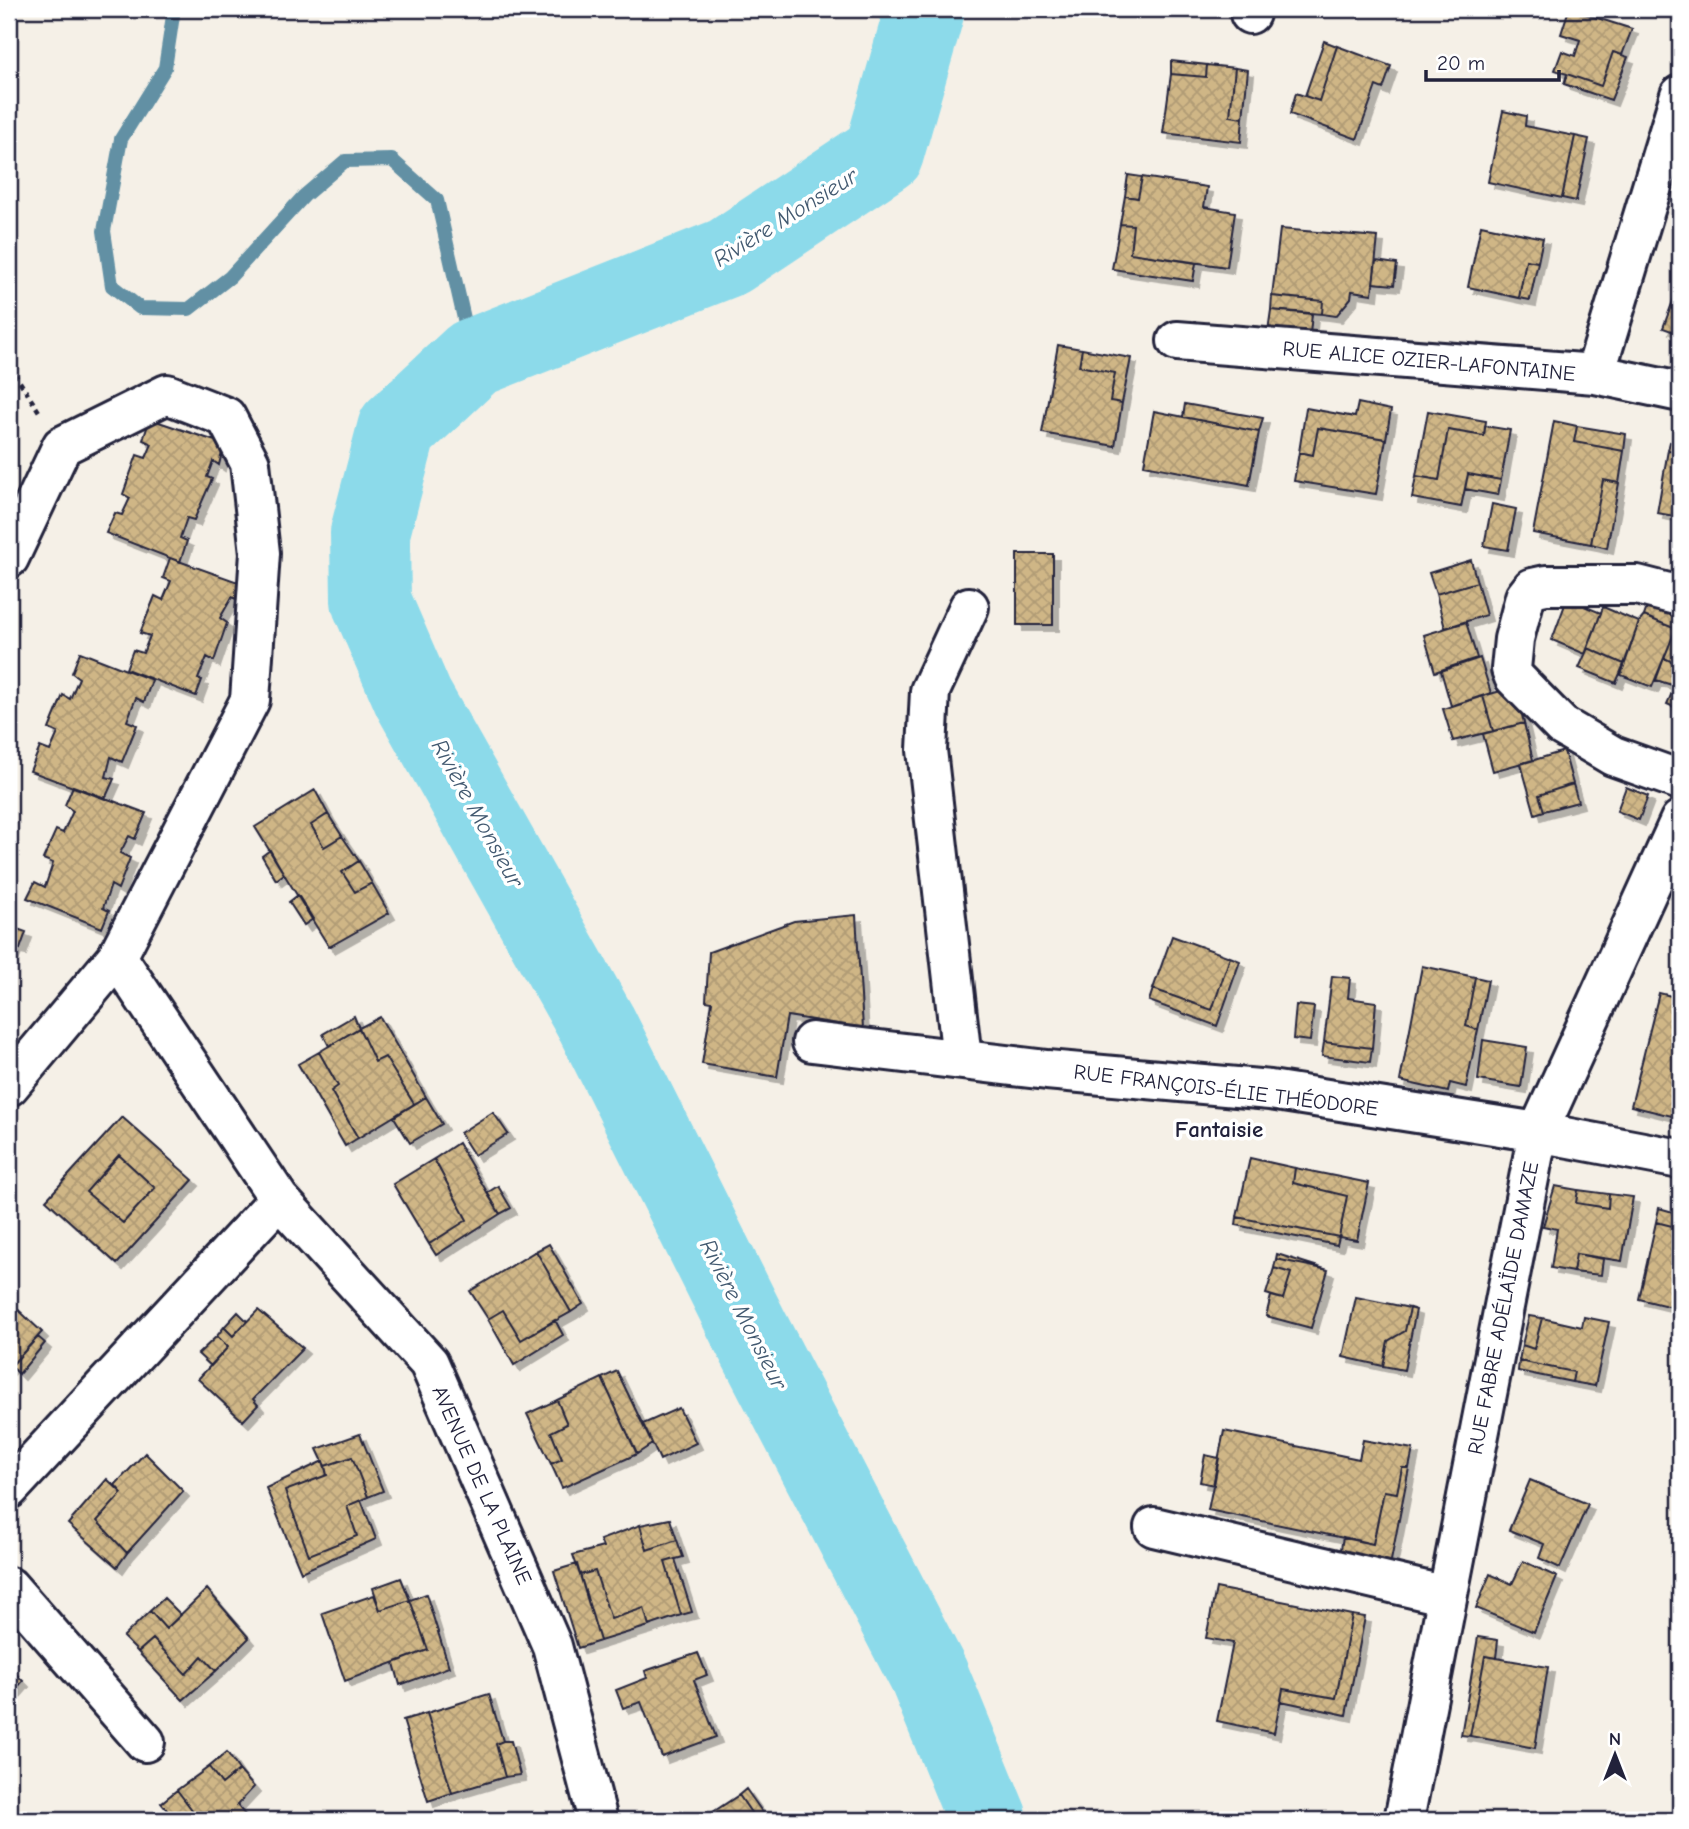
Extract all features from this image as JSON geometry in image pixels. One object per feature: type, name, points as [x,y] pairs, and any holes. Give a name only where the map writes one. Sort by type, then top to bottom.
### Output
[{"type":"street","points":[[1595,374],[1680,95]]},
{"type":"street","name":"RUE ALICE OZIER-LAFONTAINE","points":[[1177,341],[1595,374],[1680,392]]},
{"type":"street","points":[[9,558],[62,446],[167,394],[226,417],[250,463],[260,553],[250,700],[117,957],[9,1086]]},
{"type":"street","points":[[1680,596],[1637,585],[1546,584],[1531,588],[1525,597],[1514,639],[1511,670],[1518,683],[1562,726],[1613,756],[1680,780]]},
{"type":"street","points":[[962,1059],[927,750],[930,691],[969,607]]},
{"type":"street","name":"RUE FABRE ADÉLAÏDE DAMAZE","points":[[1404,1820],[1538,1132],[1680,820]]},
{"type":"street","name":"AVENUE DE LA PLAINE","points":[[117,957],[279,1199],[429,1363],[552,1646],[598,1820]]},
{"type":"street","name":"RUE FRANÇOIS-ÉLIE THÉODORE","points":[[812,1042],[1061,1071],[1270,1090],[1538,1132],[1680,1159]]},
{"type":"street","points":[[9,1489],[279,1199]]},
{"type":"street","points":[[1154,1527],[1447,1596]]},
{"type":"street","points":[[9,1587],[145,1742]]},
{"type":"path","points":[[9,365],[62,446]]},
{"type":"building","points":[[1569,9],[1632,29],[1622,55],[1613,52],[1601,86],[1555,70],[1562,51],[1575,56],[1580,40],[1561,34]]},
{"type":"building","points":[[1324,41],[1337,46],[1319,101],[1305,96]]},
{"type":"building","points":[[1337,46],[1391,66],[1383,89],[1376,86],[1357,139],[1290,114],[1296,93],[1319,101]]},
{"type":"building","points":[[1613,52],[1628,57],[1611,100],[1564,84],[1567,74],[1601,86]]},
{"type":"building","points":[[1171,61],[1207,65],[1206,77],[1171,74]]},
{"type":"building","points":[[1207,65],[1235,68],[1230,116],[1243,118],[1241,142],[1163,133],[1171,74],[1206,77]]},
{"type":"building","points":[[1235,68],[1248,70],[1243,118],[1230,116]]},
{"type":"building","points":[[1503,111],[1526,116],[1525,126],[1575,136],[1562,198],[1488,182]]},
{"type":"building","points":[[1575,136],[1589,139],[1576,201],[1562,198]]},
{"type":"building","points":[[1128,175],[1142,177],[1138,198],[1125,196]]},
{"type":"building","points":[[1142,177],[1207,187],[1204,207],[1235,212],[1227,267],[1130,253],[1133,225],[1120,224],[1125,196],[1138,198]]},
{"type":"building","points":[[1120,224],[1133,225],[1130,253],[1196,263],[1193,281],[1112,269]]},
{"type":"building","points":[[1481,225],[1543,238],[1538,262],[1526,260],[1519,298],[1468,287]]},
{"type":"building","points":[[1280,229],[1378,237],[1372,294],[1352,291],[1351,298],[1336,316],[1322,314],[1323,301],[1272,296]]},
{"type":"building","points":[[1526,260],[1538,262],[1530,300],[1519,298]]},
{"type":"building","points":[[1376,261],[1397,264],[1394,285],[1373,283]]},
{"type":"building","points":[[1676,293],[1680,295],[1680,334],[1663,328]]},
{"type":"building","points":[[1272,296],[1323,301],[1322,314],[1271,310]]},
{"type":"building","points":[[1271,310],[1312,314],[1310,334],[1268,331]]},
{"type":"building","points":[[1058,345],[1082,349],[1079,366],[1115,373],[1110,401],[1122,403],[1115,446],[1042,433]]},
{"type":"building","points":[[1082,349],[1131,358],[1122,403],[1110,401],[1115,373],[1079,366]]},
{"type":"building","points":[[1358,403],[1391,410],[1386,439],[1318,428],[1313,455],[1299,452],[1306,408],[1355,417]]},
{"type":"building","points":[[1185,404],[1263,418],[1259,432],[1183,417]]},
{"type":"building","points":[[1154,411],[1259,432],[1249,485],[1144,465]]},
{"type":"building","points":[[1428,411],[1486,421],[1484,436],[1448,430],[1439,480],[1416,476]]},
{"type":"building","points":[[150,419],[224,444],[219,465],[213,461],[207,477],[212,479],[194,520],[187,518],[180,538],[187,541],[180,562],[106,533],[115,513],[122,515],[130,498],[123,494],[137,455],[146,458],[152,444],[143,440]]},
{"type":"building","points":[[1554,421],[1577,426],[1574,442],[1624,451],[1619,483],[1603,480],[1591,544],[1533,533]]},
{"type":"building","points":[[1485,426],[1510,430],[1501,480],[1468,474],[1461,507],[1412,498],[1416,476],[1439,480],[1448,430],[1484,436]]},
{"type":"building","points":[[1577,426],[1626,434],[1624,451],[1574,442]]},
{"type":"building","points":[[1318,428],[1386,439],[1376,494],[1294,481],[1299,452],[1313,455]]},
{"type":"building","points":[[1670,442],[1680,444],[1680,452],[1668,450]]},
{"type":"building","points":[[1668,450],[1680,452],[1680,517],[1657,513]]},
{"type":"building","points":[[1468,474],[1501,480],[1498,495],[1465,489]]},
{"type":"building","points":[[1603,480],[1619,483],[1607,548],[1591,544]]},
{"type":"building","points":[[1492,504],[1516,509],[1508,550],[1484,546]]},
{"type":"building","points":[[1017,554],[1053,554],[1053,625],[1017,625]]},
{"type":"building","points":[[170,558],[241,583],[236,599],[232,597],[220,618],[227,623],[214,661],[207,657],[198,679],[202,680],[196,696],[126,669],[133,650],[143,653],[150,636],[140,633],[155,596],[163,600],[171,581],[163,578]]},
{"type":"building","points":[[1471,560],[1477,582],[1436,594],[1429,573]]},
{"type":"building","points":[[1477,582],[1486,615],[1445,628],[1436,594]]},
{"type":"building","points":[[1652,593],[1680,605],[1680,618],[1676,629],[1644,616]]},
{"type":"building","points":[[1567,599],[1601,613],[1585,654],[1552,640]]},
{"type":"building","points":[[1603,607],[1639,622],[1624,664],[1588,648]]},
{"type":"building","points":[[1644,616],[1676,629],[1652,687],[1621,675],[1639,622]]},
{"type":"building","points":[[1680,619],[1680,665],[1664,658]]},
{"type":"building","points":[[1466,622],[1477,658],[1435,672],[1424,635]]},
{"type":"building","points":[[1588,648],[1624,664],[1616,683],[1579,668]]},
{"type":"building","points":[[80,652],[152,680],[144,702],[136,698],[127,721],[137,725],[122,762],[111,757],[106,777],[114,779],[105,799],[30,771],[40,747],[50,751],[58,733],[49,729],[63,695],[70,699],[79,678],[72,673]]},
{"type":"building","points":[[1480,658],[1491,693],[1451,706],[1441,671]]},
{"type":"building","points":[[1664,658],[1680,665],[1675,686],[1656,680]]},
{"type":"building","points":[[1680,675],[1680,710],[1667,704]]},
{"type":"building","points":[[1515,687],[1524,723],[1493,731],[1483,696]]},
{"type":"building","points":[[1483,696],[1493,731],[1453,741],[1443,709]]},
{"type":"building","points":[[1524,723],[1533,760],[1493,771],[1483,734]]},
{"type":"building","points":[[1564,751],[1573,784],[1539,795],[1544,811],[1535,814],[1521,764]]},
{"type":"building","points":[[1573,784],[1578,802],[1544,811],[1539,795]]},
{"type":"building","points":[[73,786],[146,813],[135,839],[129,836],[120,853],[130,858],[118,889],[111,885],[103,908],[109,911],[102,928],[27,898],[35,882],[45,887],[53,863],[43,859],[56,830],[63,833],[73,811],[65,805]]},
{"type":"building","points":[[1626,787],[1648,796],[1639,820],[1617,811]]},
{"type":"building","points":[[315,790],[328,814],[311,825],[324,847],[342,836],[359,861],[342,872],[355,892],[372,883],[389,913],[329,947],[255,827]]},
{"type":"building","points":[[328,814],[342,836],[324,847],[311,825]]},
{"type":"building","points":[[270,850],[284,874],[276,880],[262,856]]},
{"type":"building","points":[[359,861],[372,883],[355,892],[342,872]]},
{"type":"building","points":[[1680,876],[1680,899],[1672,898]]},
{"type":"building","points":[[298,895],[313,919],[304,925],[289,902]]},
{"type":"building","points":[[856,915],[863,1028],[787,1016],[777,1077],[702,1064],[712,1002],[706,1001],[709,952],[794,921]]},
{"type":"building","points":[[9,926],[26,932],[20,949],[15,948],[9,962]]},
{"type":"building","points":[[1172,936],[1230,957],[1212,1010],[1153,989]]},
{"type":"building","points":[[1230,957],[1240,961],[1217,1026],[1149,1001],[1153,989],[1212,1010]]},
{"type":"building","points":[[1422,966],[1475,977],[1466,1026],[1478,1030],[1466,1087],[1450,1083],[1448,1092],[1400,1081]]},
{"type":"building","points":[[1332,976],[1350,978],[1348,998],[1376,1002],[1372,1048],[1324,1042]]},
{"type":"building","points":[[1475,977],[1488,980],[1478,1030],[1466,1026]]},
{"type":"building","points":[[1659,993],[1680,998],[1680,1118],[1631,1106]]},
{"type":"building","points":[[1296,1005],[1314,1007],[1310,1041],[1293,1039]]},
{"type":"building","points":[[354,1016],[359,1028],[329,1046],[323,1034]]},
{"type":"building","points":[[380,1017],[426,1097],[414,1104],[385,1057],[375,1062],[359,1028]]},
{"type":"building","points":[[359,1028],[375,1062],[385,1057],[414,1104],[358,1138],[331,1091],[338,1086],[319,1052]]},
{"type":"building","points":[[1483,1040],[1527,1047],[1521,1087],[1478,1080]]},
{"type":"building","points":[[1324,1042],[1372,1048],[1370,1062],[1322,1056]]},
{"type":"building","points":[[319,1052],[338,1086],[331,1091],[358,1138],[345,1146],[298,1064]]},
{"type":"building","points":[[426,1097],[442,1124],[410,1143],[394,1117]]},
{"type":"building","points":[[493,1112],[508,1134],[474,1155],[460,1133]]},
{"type":"building","points":[[122,1117],[193,1180],[117,1264],[46,1200]],"holes":[[[119,1155],[155,1188],[123,1223],[86,1192]]]},
{"type":"building","points":[[458,1143],[500,1214],[436,1255],[429,1244],[467,1220],[434,1159]]},
{"type":"building","points":[[119,1155],[155,1188],[123,1223],[86,1192]]},
{"type":"building","points":[[1250,1158],[1295,1168],[1293,1183],[1347,1196],[1339,1237],[1237,1217]]},
{"type":"building","points":[[434,1159],[467,1220],[429,1244],[393,1184]]},
{"type":"building","points":[[1295,1168],[1369,1183],[1357,1240],[1339,1237],[1347,1196],[1293,1183]]},
{"type":"building","points":[[498,1186],[511,1208],[500,1214],[487,1193]]},
{"type":"building","points":[[1555,1186],[1578,1190],[1576,1203],[1608,1208],[1609,1194],[1633,1197],[1622,1261],[1576,1254],[1573,1272],[1551,1268],[1557,1229],[1543,1226]]},
{"type":"building","points":[[1578,1190],[1609,1194],[1608,1208],[1576,1203]]},
{"type":"building","points":[[1659,1208],[1680,1214],[1680,1228],[1656,1222]]},
{"type":"building","points":[[1237,1217],[1339,1237],[1337,1245],[1236,1225]]},
{"type":"building","points":[[1656,1222],[1680,1228],[1680,1309],[1639,1299]]},
{"type":"building","points":[[549,1244],[583,1304],[571,1312],[536,1251]]},
{"type":"building","points":[[536,1251],[571,1312],[521,1340],[503,1310],[488,1319],[470,1291]]},
{"type":"building","points":[[1277,1254],[1328,1270],[1276,1259]]},
{"type":"building","points":[[1576,1254],[1603,1259],[1601,1275],[1573,1272]]},
{"type":"building","points":[[1276,1259],[1328,1270],[1311,1328],[1266,1316],[1271,1296],[1283,1299],[1291,1273],[1274,1268]]},
{"type":"building","points":[[1274,1268],[1291,1273],[1283,1299],[1266,1294]]},
{"type":"building","points":[[1356,1297],[1410,1308],[1405,1331],[1388,1341],[1383,1366],[1343,1357]]},
{"type":"building","points":[[11,1303],[42,1332],[9,1368],[9,1305]]},
{"type":"building","points":[[1410,1308],[1416,1310],[1404,1370],[1383,1366],[1388,1341],[1405,1331]]},
{"type":"building","points":[[258,1310],[303,1348],[253,1399],[258,1405],[243,1421],[198,1379],[228,1347],[217,1336],[224,1327],[233,1336]]},
{"type":"building","points":[[503,1310],[521,1340],[555,1320],[563,1335],[514,1365],[488,1319]]},
{"type":"building","points":[[238,1312],[247,1321],[233,1336],[224,1327]]},
{"type":"building","points":[[1529,1316],[1542,1318],[1534,1349],[1522,1345]]},
{"type":"building","points":[[1584,1317],[1609,1322],[1595,1386],[1572,1382],[1574,1372],[1519,1361],[1522,1345],[1534,1349],[1542,1318],[1582,1327]]},
{"type":"building","points":[[217,1336],[228,1347],[211,1366],[198,1354]]},
{"type":"building","points":[[38,1337],[45,1343],[19,1374],[11,1366]]},
{"type":"building","points":[[1519,1361],[1574,1372],[1572,1382],[1518,1371]]},
{"type":"building","points":[[617,1371],[652,1444],[637,1454],[602,1378]]},
{"type":"building","points":[[602,1378],[637,1454],[562,1488],[551,1464],[562,1459],[551,1432],[567,1424],[557,1400]]},
{"type":"building","points":[[557,1400],[567,1424],[551,1432],[562,1459],[551,1464],[527,1414]]},
{"type":"building","points":[[679,1408],[696,1443],[660,1460],[643,1424]]},
{"type":"building","points":[[1224,1431],[1359,1459],[1363,1440],[1413,1449],[1409,1468],[1402,1468],[1397,1493],[1384,1491],[1373,1544],[1208,1510]]},
{"type":"building","points":[[360,1434],[383,1491],[368,1497],[352,1457],[325,1466],[317,1449]]},
{"type":"building","points":[[145,1453],[183,1491],[127,1553],[97,1521],[122,1493],[115,1485]]},
{"type":"building","points":[[1205,1455],[1219,1458],[1214,1485],[1200,1482]]},
{"type":"building","points":[[352,1457],[368,1497],[347,1506],[357,1536],[309,1555],[285,1491],[327,1475],[325,1466]]},
{"type":"building","points":[[323,1461],[327,1475],[285,1491],[309,1555],[357,1536],[347,1506],[361,1500],[376,1539],[301,1572],[266,1488]]},
{"type":"building","points":[[1402,1468],[1409,1468],[1390,1566],[1340,1555],[1343,1537],[1373,1544],[1384,1491],[1397,1493]]},
{"type":"building","points":[[107,1479],[122,1493],[97,1521],[127,1553],[117,1567],[68,1524]]},
{"type":"building","points":[[1530,1480],[1588,1504],[1560,1568],[1539,1558],[1544,1544],[1509,1530]]},
{"type":"building","points":[[670,1519],[677,1540],[647,1550],[640,1525]]},
{"type":"building","points":[[640,1525],[647,1550],[677,1540],[683,1557],[665,1562],[681,1615],[649,1626],[644,1608],[611,1619],[595,1571],[580,1575],[573,1555],[603,1547],[600,1540]]},
{"type":"building","points":[[675,1559],[692,1612],[681,1615],[665,1562]]},
{"type":"building","points":[[1523,1561],[1557,1577],[1534,1632],[1476,1608],[1490,1574],[1512,1584]]},
{"type":"building","points":[[577,1564],[600,1641],[578,1648],[554,1571]]},
{"type":"building","points":[[595,1571],[611,1619],[644,1608],[649,1626],[600,1641],[580,1575]]},
{"type":"building","points":[[401,1578],[410,1600],[380,1610],[373,1588]]},
{"type":"building","points":[[1216,1588],[1352,1615],[1336,1698],[1283,1689],[1274,1733],[1217,1721],[1233,1643],[1206,1638]]},
{"type":"building","points":[[207,1589],[249,1638],[216,1671],[202,1656],[186,1674],[153,1639],[138,1652],[123,1637],[150,1611],[166,1629]]},
{"type":"building","points":[[426,1594],[449,1667],[400,1685],[394,1663],[428,1650],[410,1600]]},
{"type":"building","points":[[374,1595],[380,1610],[410,1600],[428,1650],[345,1681],[322,1613]]},
{"type":"building","points":[[164,1598],[181,1615],[166,1629],[150,1611]]},
{"type":"building","points":[[1352,1615],[1365,1617],[1346,1715],[1281,1701],[1283,1689],[1336,1698]]},
{"type":"building","points":[[1478,1637],[1498,1640],[1496,1658],[1485,1656],[1470,1736],[1461,1735]]},
{"type":"building","points":[[153,1639],[186,1674],[202,1656],[216,1671],[183,1700],[138,1652]]},
{"type":"building","points":[[698,1653],[707,1675],[694,1680],[716,1737],[662,1757],[641,1702],[623,1708],[616,1690],[647,1678],[645,1671]]},
{"type":"building","points":[[1485,1656],[1548,1667],[1535,1748],[1470,1736]]},
{"type":"building","points":[[9,1667],[23,1681],[9,1697]]},
{"type":"building","points":[[489,1694],[503,1741],[496,1744],[505,1777],[452,1793],[427,1713]]},
{"type":"building","points":[[427,1713],[452,1793],[428,1801],[403,1720]]},
{"type":"building","points":[[511,1741],[520,1775],[505,1777],[496,1744]]},
{"type":"building","points":[[227,1752],[239,1770],[222,1784],[209,1767]]},
{"type":"building","points":[[209,1767],[222,1784],[239,1770],[254,1787],[237,1805],[249,1820],[189,1820],[196,1815],[177,1790]]},
{"type":"building","points":[[746,1789],[768,1820],[756,1820],[739,1795]]},
{"type":"building","points":[[177,1790],[196,1815],[189,1820],[175,1820],[161,1803]]},
{"type":"building","points":[[739,1795],[756,1820],[701,1820]]},
{"type":"waterway","points":[[174,9],[165,68],[121,139],[104,231],[112,286],[140,308],[189,309],[230,277],[304,196],[345,161],[392,160],[437,200],[473,358]]},
{"type":"waterway","name":"Rivière Monsieur","points":[[925,9],[884,153],[728,257],[473,358],[397,429],[370,533],[371,601],[413,698],[597,1025],[749,1329],[929,1676],[988,1820]]},
{"type":"district","name":"Fantaisie","points":[[1219,1129]]}]
